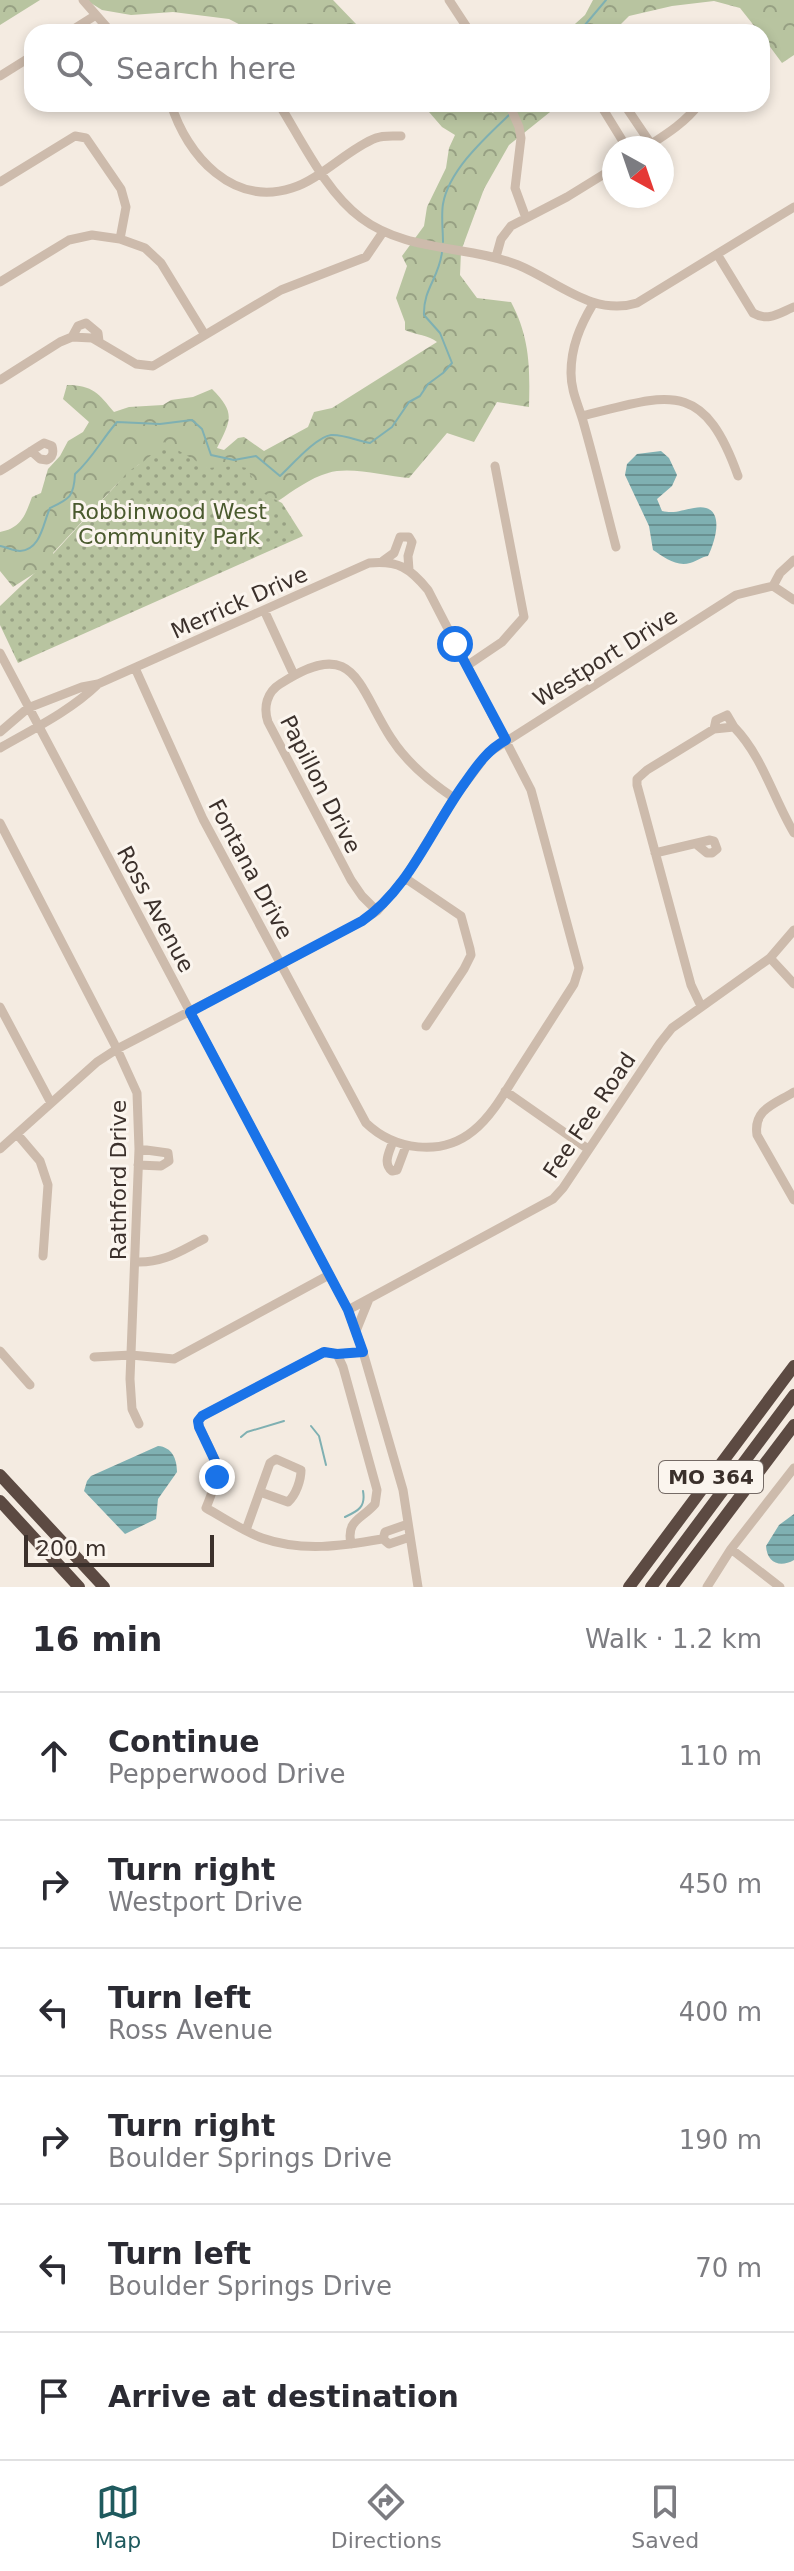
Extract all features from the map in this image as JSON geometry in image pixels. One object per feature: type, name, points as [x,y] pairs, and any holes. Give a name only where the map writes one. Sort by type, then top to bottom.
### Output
[{"type":"highway","name":"MO 364","points":[[629,1587],[794,1366]]},
{"type":"highway","name":"MO 364","points":[[651,1587],[794,1395]]},
{"type":"highway","points":[[672,1587],[794,1425]]},
{"type":"highway","points":[[0,1475],[104,1587]]},
{"type":"highway","points":[[0,1501],[79,1587]]},
{"type":"highway","points":[[62,1568],[73,1587]]},
{"type":"street","points":[[83,0],[104,24]]},
{"type":"street","points":[[449,0],[465,24]]},
{"type":"street","points":[[82,24],[96,15]]},
{"type":"street","points":[[0,76],[24,61]]},
{"type":"street","points":[[174,112],[180,127],[204,163],[219,177],[232,185],[261,192],[293,188],[377,137],[401,136]]},
{"type":"street","points":[[284,112],[332,190],[351,210],[383,232],[410,241],[496,257],[593,304],[623,308],[637,303],[794,207]]},
{"type":"street","points":[[512,112],[521,138],[515,188],[526,218]]},
{"type":"street","points":[[605,112],[620,136]]},
{"type":"street","points":[[629,112],[642,136]]},
{"type":"street","points":[[662,136],[692,112]]},
{"type":"street","points":[[0,182],[75,136],[86,138],[121,189],[126,207],[120,239]]},
{"type":"street","points":[[496,257],[505,232],[602,175]]},
{"type":"street","points":[[0,380],[72,337],[99,341],[125,359],[153,366],[281,290],[366,257],[383,232]]},
{"type":"street","points":[[0,282],[69,240],[92,235],[120,239],[145,248],[161,263],[205,335]]},
{"type":"street","points":[[717,254],[753,313],[762,318],[772,317],[794,307]]},
{"type":"street","points":[[593,304],[580,327],[573,350],[572,392],[582,416],[616,547]]},
{"type":"street","points":[[582,416],[667,398],[685,402],[702,412],[717,428],[738,476]]},
{"type":"street","points":[[0,471],[31,451]]},
{"type":"street","points":[[468,665],[502,642],[524,617],[495,466]]},
{"type":"street","points":[[383,561],[394,553],[400,537],[409,537],[412,542],[408,556],[409,570]]},
{"type":"street","points":[[794,560],[780,573],[773,586],[794,600]]},
{"type":"street","points":[[383,561],[414,573],[428,590],[531,790],[579,968],[574,984],[505,1091],[475,1130],[438,1146],[406,1146],[400,1167],[392,1171],[386,1162],[393,1141]]},
{"type":"street","name":"Merrick Drive","points":[[0,732],[28,708],[98,684],[369,563],[383,561]]},
{"type":"street","name":"Westport Drive","points":[[0,1149],[97,1062],[117,1049],[377,911],[405,878],[454,798],[488,753],[736,595],[773,586]]},
{"type":"street","points":[[264,610],[294,675],[321,663],[347,668],[357,678],[391,739],[411,764],[454,798]]},
{"type":"street","name":"Ross Avenue","points":[[0,653],[348,1310],[403,1490],[418,1587]]},
{"type":"street","name":"Fontana Drive","points":[[135,668],[201,815],[360,1114],[373,1130],[406,1146]]},
{"type":"street","name":"Papillon Drive","points":[[294,675],[275,687],[269,697],[265,707],[268,722],[351,880],[377,911]]},
{"type":"street","name":"Merrick Drive","points":[[0,748],[39,726],[98,684]]},
{"type":"street","points":[[701,1006],[691,985],[637,779],[647,770],[724,728],[742,735],[794,833]]},
{"type":"street","name":"Rathford Drive","points":[[0,823],[137,1093],[139,1149],[131,1398],[139,1424]]},
{"type":"street","points":[[655,853],[696,844]]},
{"type":"street","points":[[405,878],[461,916],[470,949],[465,968],[426,1026]]},
{"type":"street","name":"Fee Fee Road","points":[[348,1310],[553,1199],[672,1028],[770,958],[794,930]]},
{"type":"street","points":[[770,958],[794,984]]},
{"type":"street","points":[[0,1007],[51,1103]]},
{"type":"street","points":[[505,1091],[588,1149]]},
{"type":"street","points":[[794,1092],[759,1115],[756,1125],[757,1135],[794,1200]]},
{"type":"street","points":[[17,1134],[40,1161],[48,1185],[43,1256]]},
{"type":"street","points":[[138,1165],[161,1166],[169,1161],[168,1153],[164,1151],[139,1149]]},
{"type":"street","points":[[136,1262],[155,1263],[204,1239]]},
{"type":"street","points":[[94,1357],[131,1355],[174,1359],[329,1275]]},
{"type":"street","points":[[356,1331],[369,1299]]},
{"type":"street","points":[[0,1351],[30,1385]]},
{"type":"street","points":[[363,1352],[324,1352],[202,1416],[198,1421],[199,1427],[217,1465],[217,1480],[206,1508],[264,1539],[292,1545],[317,1548],[383,1539],[389,1544],[410,1537]]},
{"type":"street","points":[[337,1354],[377,1490],[375,1504],[351,1525],[351,1544]]},
{"type":"street","points":[[246,1530],[270,1463],[276,1459],[301,1470],[292,1499],[288,1502],[260,1492]]},
{"type":"street","points":[[707,1587],[731,1549],[794,1468]]},
{"type":"street","points":[[383,1539],[385,1532],[408,1524]]},
{"type":"street","points":[[731,1549],[780,1587]]},
{"type":"green space","points":[[0,0],[40,0],[0,25]]},
{"type":"green space","points":[[86,0],[333,0],[356,24],[239,24],[229,19],[173,12],[131,15],[102,10]]},
{"type":"green space","points":[[593,0],[794,0],[794,55],[782,63],[770,47],[770,24],[753,24],[740,8],[714,1],[629,16],[621,24],[575,24],[585,15]]},
{"type":"green space","points":[[429,112],[550,112],[509,145],[484,189],[461,251],[460,275],[477,298],[511,302],[517,315],[528,353],[529,407],[497,402],[474,442],[447,433],[409,478],[337,471],[315,478],[278,501],[196,463],[176,450],[138,465],[53,553],[57,566],[35,573],[13,587],[0,571],[0,532],[13,528],[21,520],[32,497],[41,493],[48,469],[68,441],[83,432],[89,422],[63,399],[67,385],[95,392],[114,412],[129,407],[163,405],[212,389],[225,404],[229,417],[217,448],[224,450],[238,438],[244,437],[264,451],[308,427],[314,412],[332,408],[437,342],[405,330],[396,298],[407,266],[402,256],[424,226],[427,207],[446,168],[455,135],[442,127]]},
{"type":"green space","name":"Robbinwood West Community Park","points":[[164,442],[208,468],[247,468],[259,491],[282,503],[303,536],[18,663],[0,625],[0,606],[43,565],[129,471]]},
{"type":"water","points":[[661,451],[669,458],[677,475],[672,486],[657,499],[662,511],[704,508],[715,516],[716,532],[708,556],[690,563],[675,562],[653,550],[649,526],[625,475],[627,464],[637,454]]},
{"type":"water","points":[[158,1446],[173,1454],[177,1472],[158,1499],[156,1519],[125,1534],[84,1491],[87,1481],[91,1476]]},
{"type":"water","points":[[794,1514],[794,1560],[779,1564],[769,1556],[766,1546],[779,1525]]},
{"type":"waterway","points":[[586,24],[606,0]]},
{"type":"waterway","points":[[443,242],[443,204],[452,179],[469,155],[509,115]]},
{"type":"waterway","points":[[0,546],[20,551],[33,546],[50,508],[69,496],[75,474],[117,422],[160,424],[192,420],[202,429],[211,455],[234,460],[256,456],[280,476],[325,437],[340,436],[370,443],[392,427],[409,402],[420,396],[428,384],[452,363],[440,333],[424,315],[426,298],[442,252]]},
{"type":"waterway","points":[[241,1437],[247,1432],[284,1421]]},
{"type":"waterway","points":[[311,1426],[319,1436],[326,1465]]},
{"type":"waterway","points":[[345,1517],[360,1508],[363,1491]]},
{"type":"route","points":[[217,1477],[217,1465],[199,1427],[198,1421],[202,1416],[324,1352],[363,1352],[348,1310],[190,1012],[377,911],[405,878],[476,767],[506,740],[455,644]]}]
